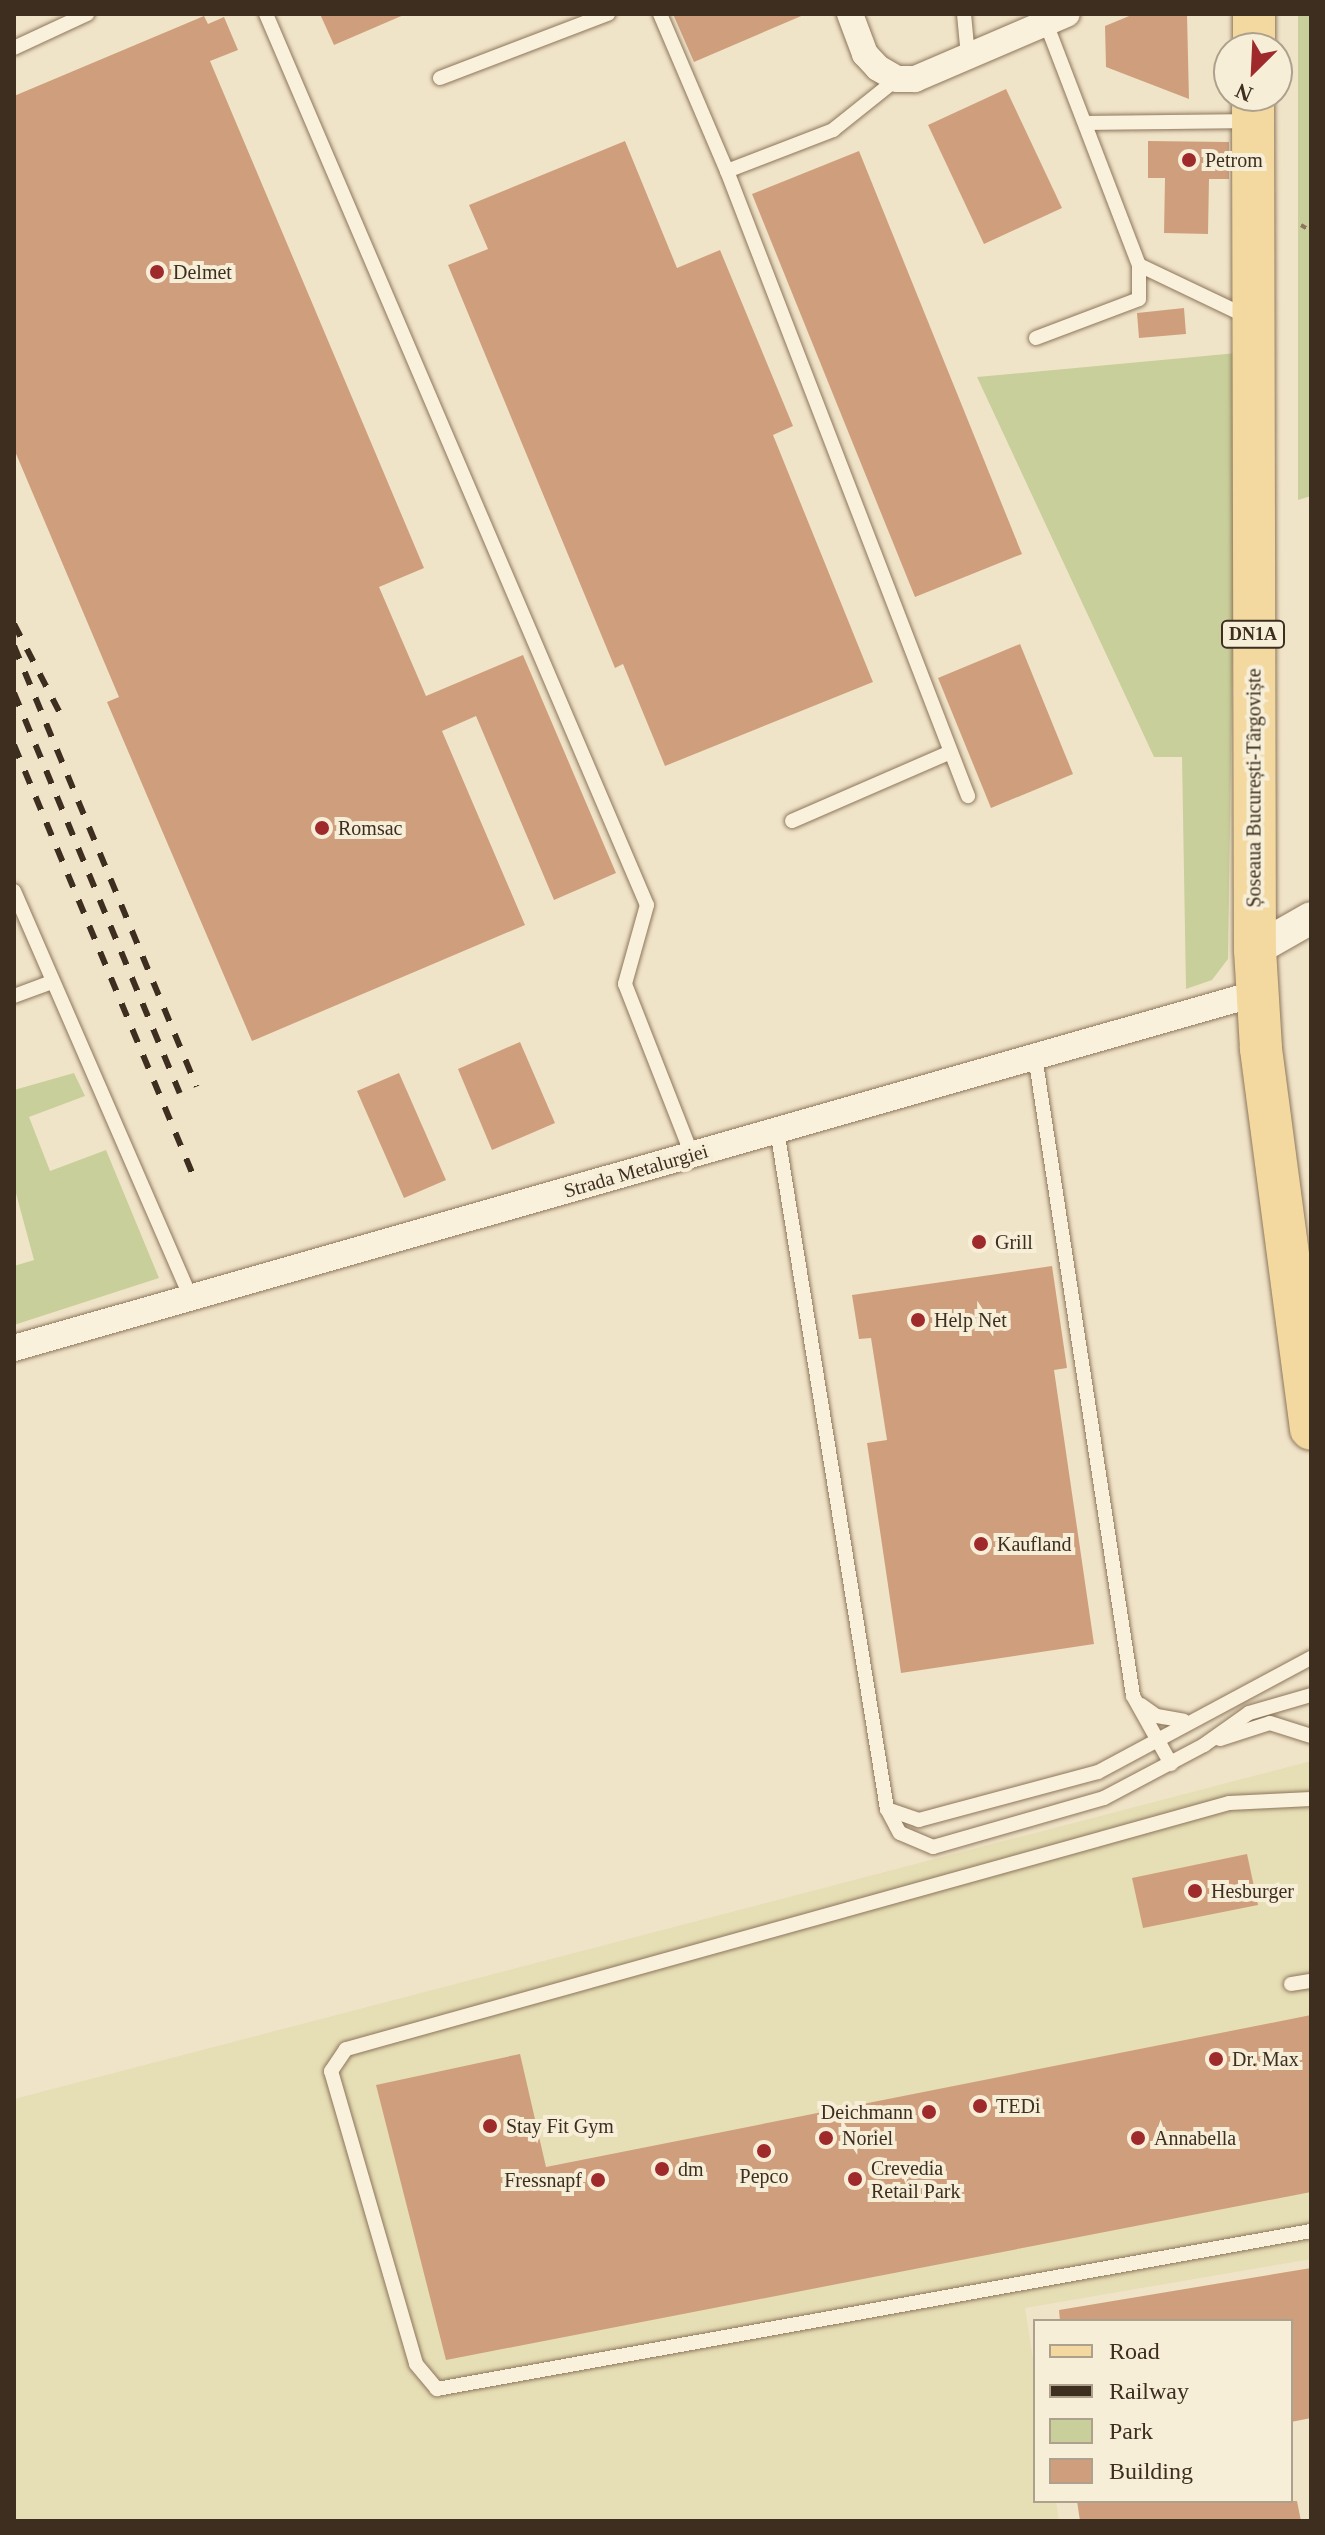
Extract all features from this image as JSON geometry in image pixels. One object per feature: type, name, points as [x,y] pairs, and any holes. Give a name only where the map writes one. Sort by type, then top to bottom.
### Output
[{"type":"main road","name":"Șoseaua București-Târgoviște","points":[[1253,112],[1255,950],[1311,1429]]},
{"type":"street","points":[[850,14],[865,54],[897,79],[915,79],[1057,18]]},
{"type":"street","points":[[1255,950],[1311,918]]},
{"type":"street","name":"Strada Metalurgiei","points":[[14,1348],[1258,993]]},
{"type":"lane","points":[[14,48],[87,14]]},
{"type":"lane","points":[[266,14],[647,905],[625,984],[692,1155]]},
{"type":"lane","points":[[440,78],[608,14]]},
{"type":"lane","points":[[660,14],[727,171],[968,796]]},
{"type":"lane","points":[[964,14],[968,56]]},
{"type":"lane","points":[[1036,338],[1139,299],[1139,265],[1089,123],[1057,18]]},
{"type":"lane","points":[[727,171],[833,130],[897,79]]},
{"type":"lane","points":[[1089,123],[1213,112]]},
{"type":"lane","points":[[1139,265],[1252,319]]},
{"type":"lane","points":[[792,821],[951,752]]},
{"type":"lane","points":[[14,891],[191,1298]]},
{"type":"lane","points":[[14,996],[52,982]]},
{"type":"lane","points":[[1035,1056],[1133,1696],[1171,1764]]},
{"type":"lane","points":[[777,1130],[887,1809],[900,1833],[933,1847],[1104,1798],[1204,1745],[1249,1713],[1311,1695]]},
{"type":"lane","points":[[887,1809],[919,1820],[1098,1772],[1187,1721],[1311,1658]]},
{"type":"lane","points":[[1133,1696],[1157,1716],[1187,1721]]},
{"type":"lane","points":[[1204,1745],[1270,1723],[1311,1736]]},
{"type":"lane","points":[[1311,1799],[1229,1803],[346,2049],[331,2071],[416,2364],[437,2389],[1311,2231]]},
{"type":"lane","points":[[1291,1984],[1311,1981]]},
{"type":"path","points":[[1301,225],[1311,231]]},
{"type":"shaded area","points":[[1311,1761],[1311,2259],[1025,2308],[1033,2358],[1033,2503],[1056,2503],[1059,2521],[14,2521],[14,2099]]},
{"type":"green space","points":[[1298,14],[1311,14],[1311,496],[1298,500]]},
{"type":"green space","points":[[1237,353],[1228,959],[1212,980],[1186,989],[1182,757],[1154,757],[977,377]]},
{"type":"green space","points":[[74,1073],[85,1096],[29,1117],[50,1171],[106,1150],[159,1278],[14,1325],[14,1266],[34,1260],[14,1186],[14,1090]]},
{"type":"building","points":[[320,14],[406,14],[334,45]]},
{"type":"building","points":[[673,14],[806,14],[694,62]]},
{"type":"building","points":[[1134,14],[1187,14],[1189,99],[1106,67],[1105,26]]},
{"type":"building","points":[[204,16],[208,24],[224,17],[238,50],[210,61],[424,568],[379,587],[426,696],[523,655],[616,873],[554,900],[476,716],[442,731],[525,925],[252,1041],[107,702],[119,697],[14,449],[14,96]]},
{"type":"building","points":[[1006,89],[1062,208],[984,244],[928,125]]},
{"type":"building","points":[[625,141],[677,268],[720,250],[793,426],[773,435],[873,682],[665,766],[623,664],[615,668],[448,265],[488,249],[469,205]]},
{"type":"building","name":"Petrom","points":[[1148,141],[1229,142],[1229,179],[1209,179],[1208,234],[1164,233],[1165,178],[1148,178]]},
{"type":"building","points":[[859,151],[1022,554],[915,597],[752,194]]},
{"type":"building","points":[[1184,308],[1186,334],[1139,338],[1137,313]]},
{"type":"building","points":[[1020,644],[1073,774],[991,808],[938,678]]},
{"type":"building","points":[[520,1042],[555,1123],[492,1150],[458,1069]]},
{"type":"building","points":[[399,1073],[446,1180],[404,1198],[357,1091]]},
{"type":"building","name":"Kaufland","points":[[1052,1266],[1067,1368],[1054,1370],[1094,1644],[901,1673],[867,1443],[887,1440],[871,1338],[859,1339],[852,1295]]},
{"type":"building","name":"Hesburger","points":[[1247,1854],[1258,1905],[1143,1928],[1132,1878]]},
{"type":"building","name":"Crevedia Retail Park","points":[[1311,2015],[1311,2192],[446,2360],[376,2085],[520,2054],[546,2167]]},
{"type":"building","points":[[1311,2268],[1311,2418],[1293,2422],[1293,2319],[1060,2319],[1059,2310]]},
{"type":"building","points":[[1297,2501],[1301,2521],[1080,2521],[1077,2503]]},
{"type":"railway","points":[[14,624],[63,719]]},
{"type":"railway","points":[[14,646],[197,1087]]},
{"type":"railway","points":[[14,693],[180,1093]]},
{"type":"railway","points":[[14,745],[194,1178]]},
{"type":"place","name":"Petrom","points":[[1189,160]]},
{"type":"place","name":"Delmet","points":[[157,272]]},
{"type":"place","name":"Romsac","points":[[322,828]]},
{"type":"place","name":"Grill","points":[[979,1242]]},
{"type":"place","name":"Help Net","points":[[918,1320]]},
{"type":"place","name":"Kaufland","points":[[981,1544]]},
{"type":"place","name":"Hesburger","points":[[1195,1891]]},
{"type":"place","name":"Dr. Max","points":[[1216,2059]]},
{"type":"place","name":"TEDi","points":[[980,2106]]},
{"type":"place","name":"Deichmann","points":[[929,2112]]},
{"type":"place","name":"Stay Fit Gym","points":[[490,2126]]},
{"type":"place","name":"Noriel","points":[[826,2138]]},
{"type":"place","name":"Annabella","points":[[1138,2138]]},
{"type":"place","name":"Pepco","points":[[764,2151]]},
{"type":"place","name":"dm","points":[[662,2169]]},
{"type":"place","name":"Crevedia Retail Park","points":[[855,2179]]},
{"type":"place","name":"Fressnapf","points":[[598,2180]]}]
